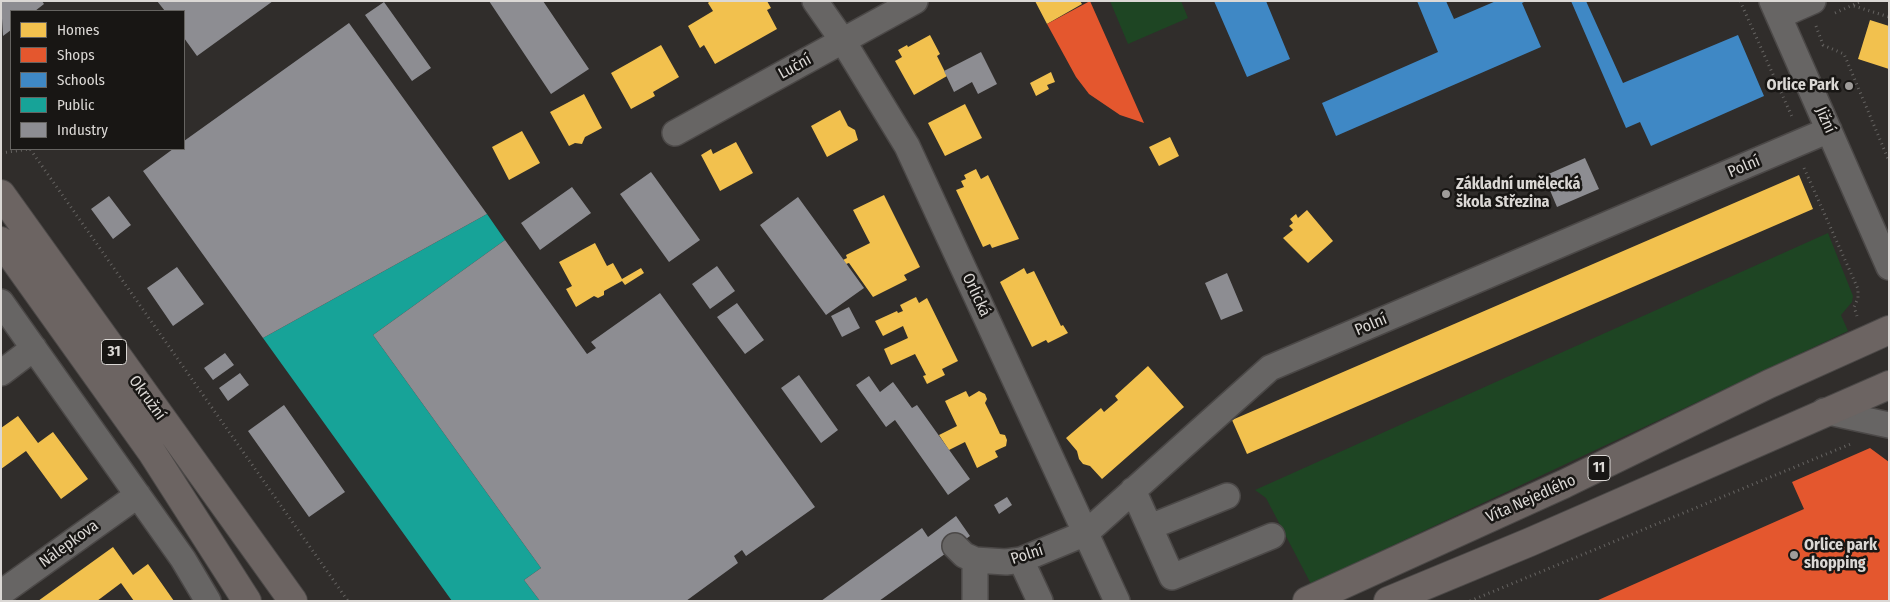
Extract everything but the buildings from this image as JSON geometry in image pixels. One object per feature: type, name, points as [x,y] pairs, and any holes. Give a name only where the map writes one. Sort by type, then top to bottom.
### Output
[{"type":"main road","name":"Okružní","points":[[1,194],[293,601]]},
{"type":"main road","name":"Okružní","points":[[1,241],[151,451],[247,601]]},
{"type":"main road","name":"Víta Nejedlého","points":[[1307,601],[1573,480],[1769,384],[1889,330]]},
{"type":"main road","name":"11","points":[[1388,601],[1530,542],[1824,411],[1889,385]]},
{"type":"street","name":"Orlická","points":[[815,1],[843,40],[907,146],[1117,601]]},
{"type":"street","name":"Luční","points":[[675,133],[915,1]]},
{"type":"street","points":[[1776,9],[1822,8]]},
{"type":"street","name":"Jižní","points":[[1776,9],[1829,130],[1883,243],[1889,267]]},
{"type":"street","name":"Polní","points":[[975,601],[965,553],[992,562],[1020,560],[1086,533],[1270,368],[1829,130]]},
{"type":"street","points":[[1,302],[183,559],[208,601]]},
{"type":"street","points":[[1,373],[34,348]]},
{"type":"street","points":[[1824,411],[1889,425]]},
{"type":"street","points":[[1133,490],[1172,577],[1272,536]]},
{"type":"street","name":"Nálepkova","points":[[1,593],[138,495]]},
{"type":"street","points":[[1150,527],[1227,496]]},
{"type":"street","points":[[1020,560],[1040,601]]},
{"type":"path","points":[[1740,1],[1794,123],[1790,134],[1794,145],[1858,289],[1858,298],[1854,307],[1858,319]]},
{"type":"path","points":[[1822,8],[1853,5],[1862,1]]},
{"type":"path","points":[[1853,5],[1889,17]]},
{"type":"path","points":[[1776,9],[1818,26],[1818,35],[1824,45],[1844,54],[1889,162]]},
{"type":"path","points":[[1,153],[23,150]]},
{"type":"path","points":[[31,150],[348,601]]},
{"type":"path","points":[[1470,601],[1862,440]]},
{"type":"green space","points":[[1110,1],[1181,1],[1188,18],[1128,44]]},
{"type":"green space","points":[[1828,233],[1853,296],[1852,302],[1841,315],[1848,331],[1311,584],[1266,498],[1255,490]]},
{"type":"place","name":"Orlice Park","points":[[1849,86]]},
{"type":"place","name":"Základní umělecká škola Střezina","points":[[1446,194]]},
{"type":"place","name":"Orlice park shopping","points":[[1794,555]]}]
